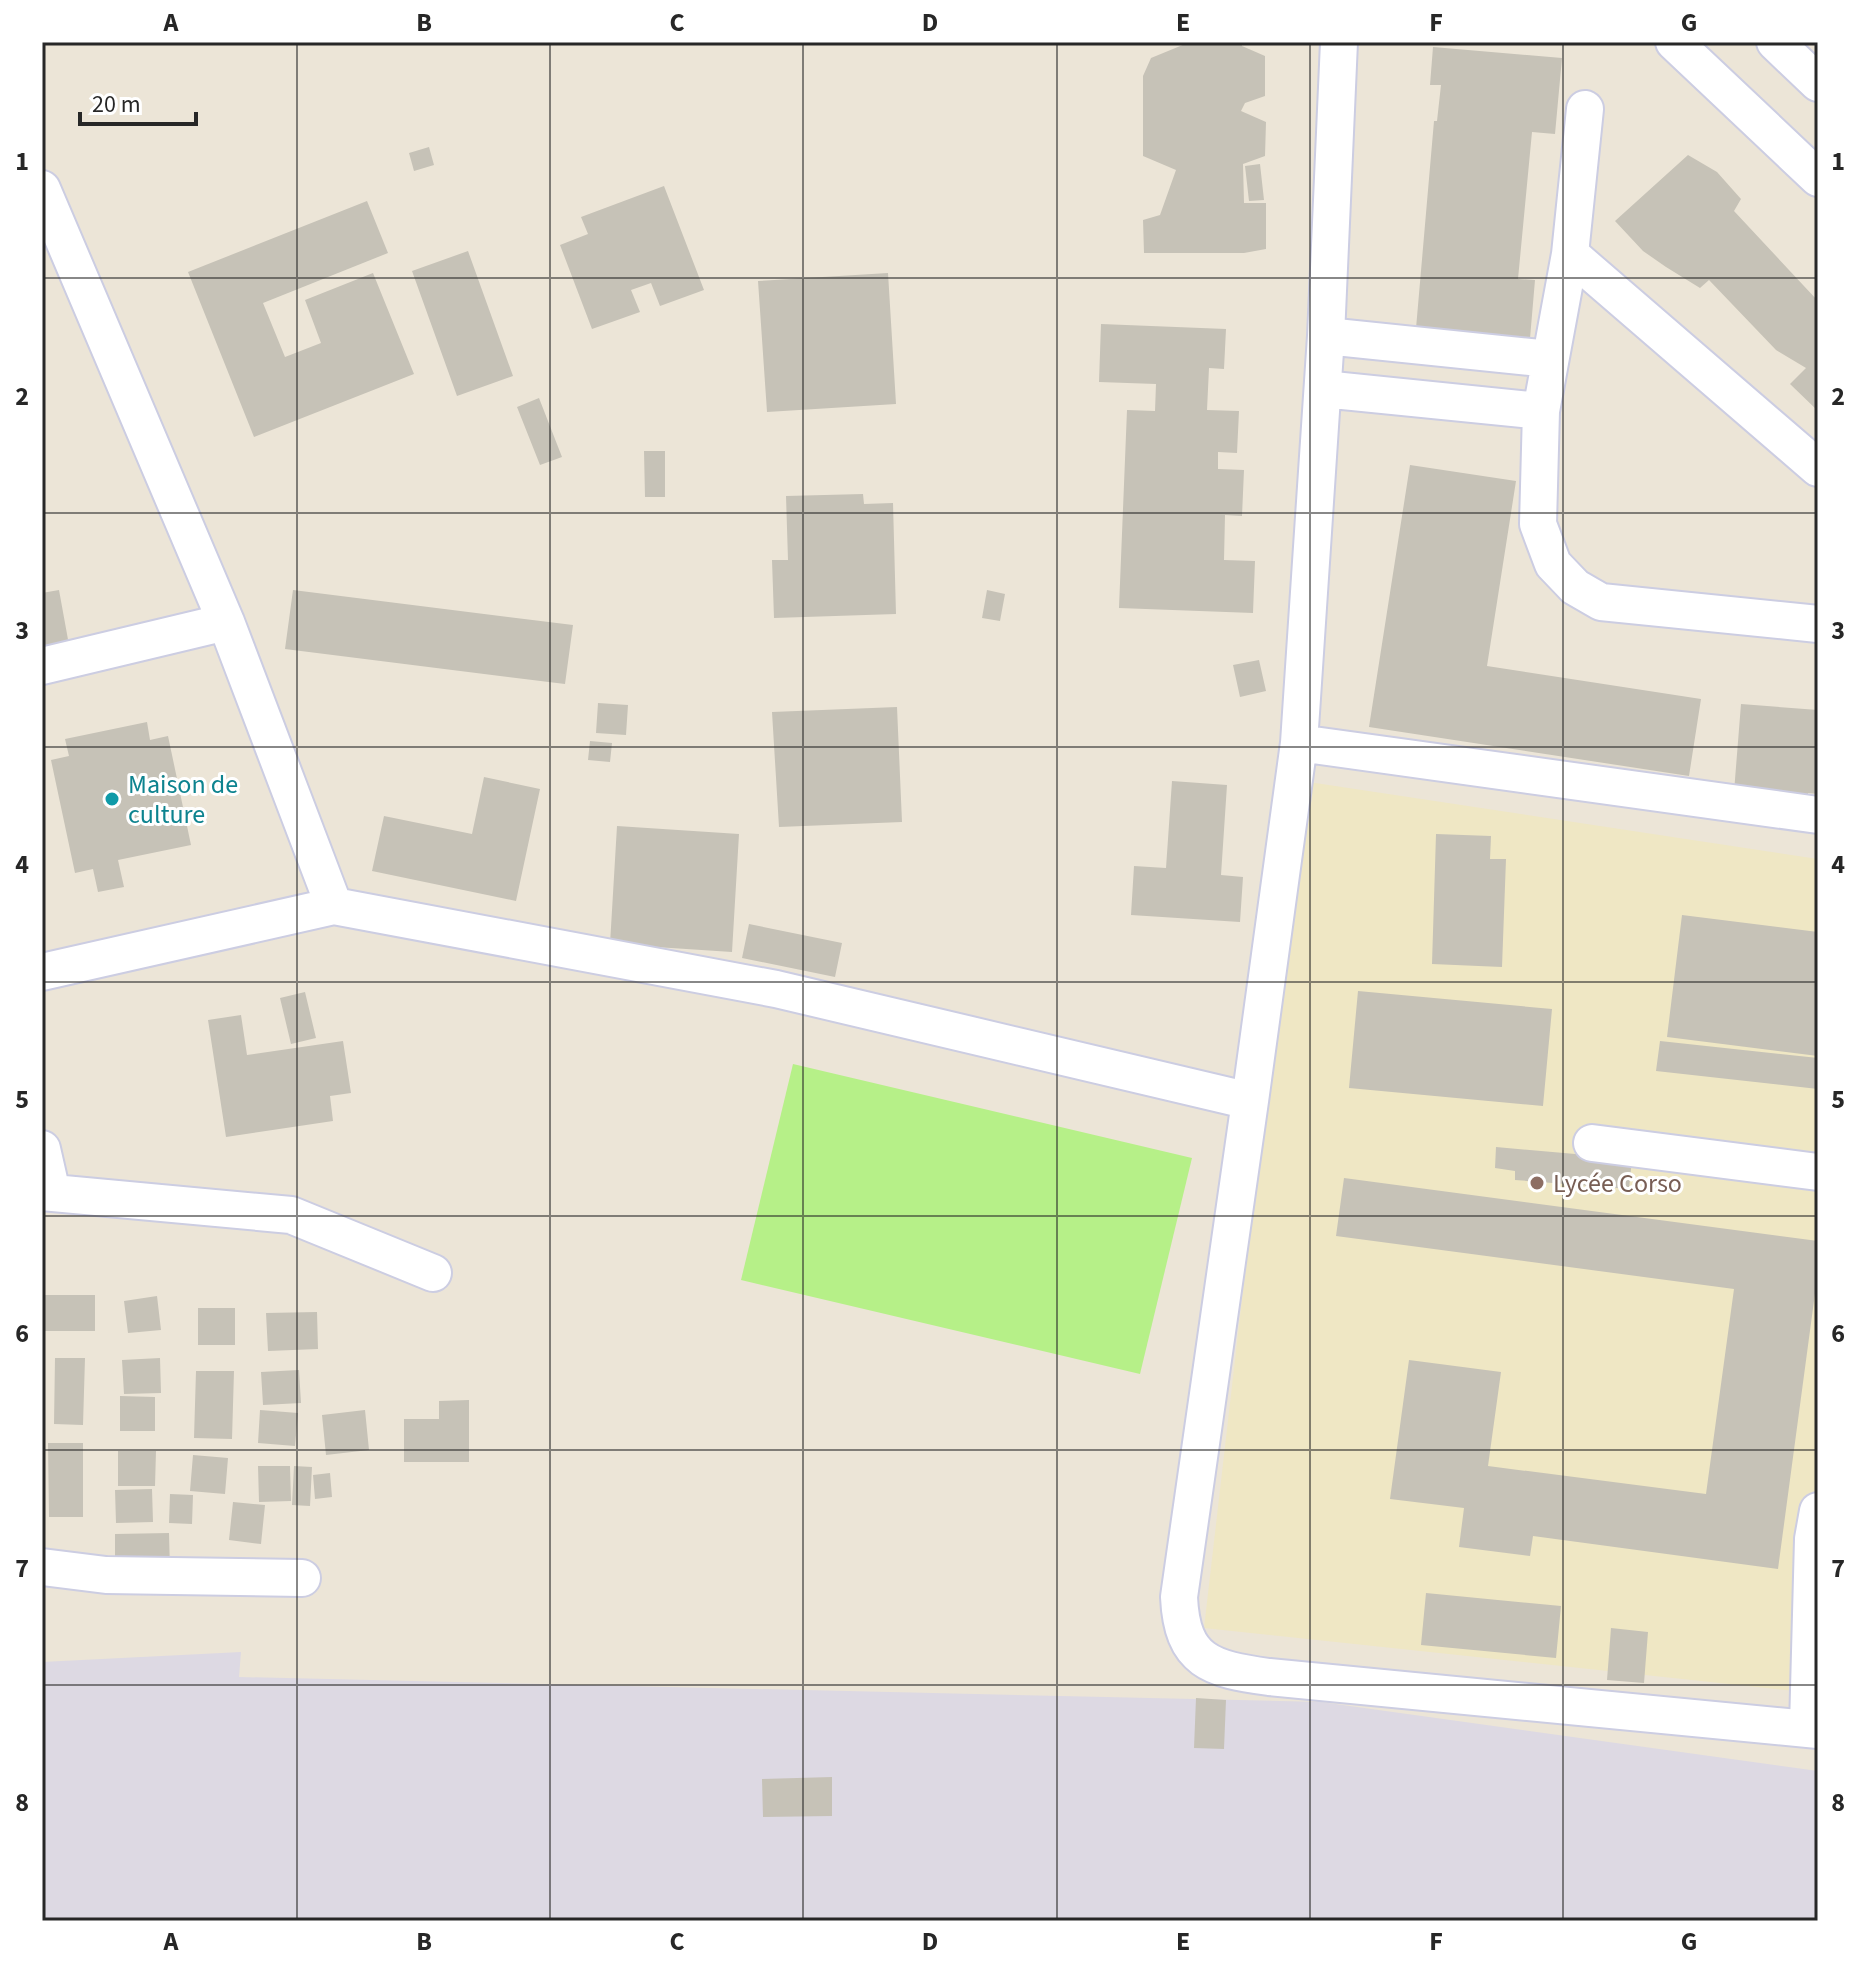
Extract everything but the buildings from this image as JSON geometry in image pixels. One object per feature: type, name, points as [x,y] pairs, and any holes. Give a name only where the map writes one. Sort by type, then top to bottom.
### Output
[{"type":"street","points":[[1339,42],[1323,389],[1299,743],[1179,1597],[1180,1622],[1189,1644],[1204,1663],[1269,1677],[1813,1728],[1813,1539],[1818,1511]]},
{"type":"street","points":[[1674,42],[1818,178]]},
{"type":"street","points":[[1775,42],[1818,83]]},
{"type":"street","points":[[1585,109],[1570,254],[1541,411],[1538,524],[1553,564],[1575,587],[1601,602],[1818,624]]},
{"type":"street","points":[[42,189],[226,622],[334,906]]},
{"type":"street","points":[[1570,254],[1818,468]]},
{"type":"street","points":[[1326,336],[1550,359]]},
{"type":"street","points":[[1323,389],[1541,411]]},
{"type":"street","points":[[42,666],[226,622]]},
{"type":"street","points":[[1299,743],[1818,815]]},
{"type":"street","points":[[42,972],[334,906],[776,989],[1250,1101]]},
{"type":"street","points":[[1592,1143],[1818,1172]]},
{"type":"street","points":[[42,1149],[47,1192],[291,1215],[433,1273]]},
{"type":"street","points":[[42,1567],[106,1575],[302,1578]]},
{"type":"shaded area","name":"Lycée Corso","points":[[1302,781],[1818,859],[1818,1507],[1795,1691],[1204,1628]]},
{"type":"shaded area","points":[[241,1652],[239,1677],[1321,1702],[1818,1771],[1818,1921],[42,1921],[42,1662]]},
{"type":"green space","points":[[793,1064],[1192,1158],[1140,1374],[741,1280]]},
{"type":"place","name":"Maison de culture","points":[[112,799]]},
{"type":"place","name":"Lycée Corso","points":[[1537,1183]]}]
